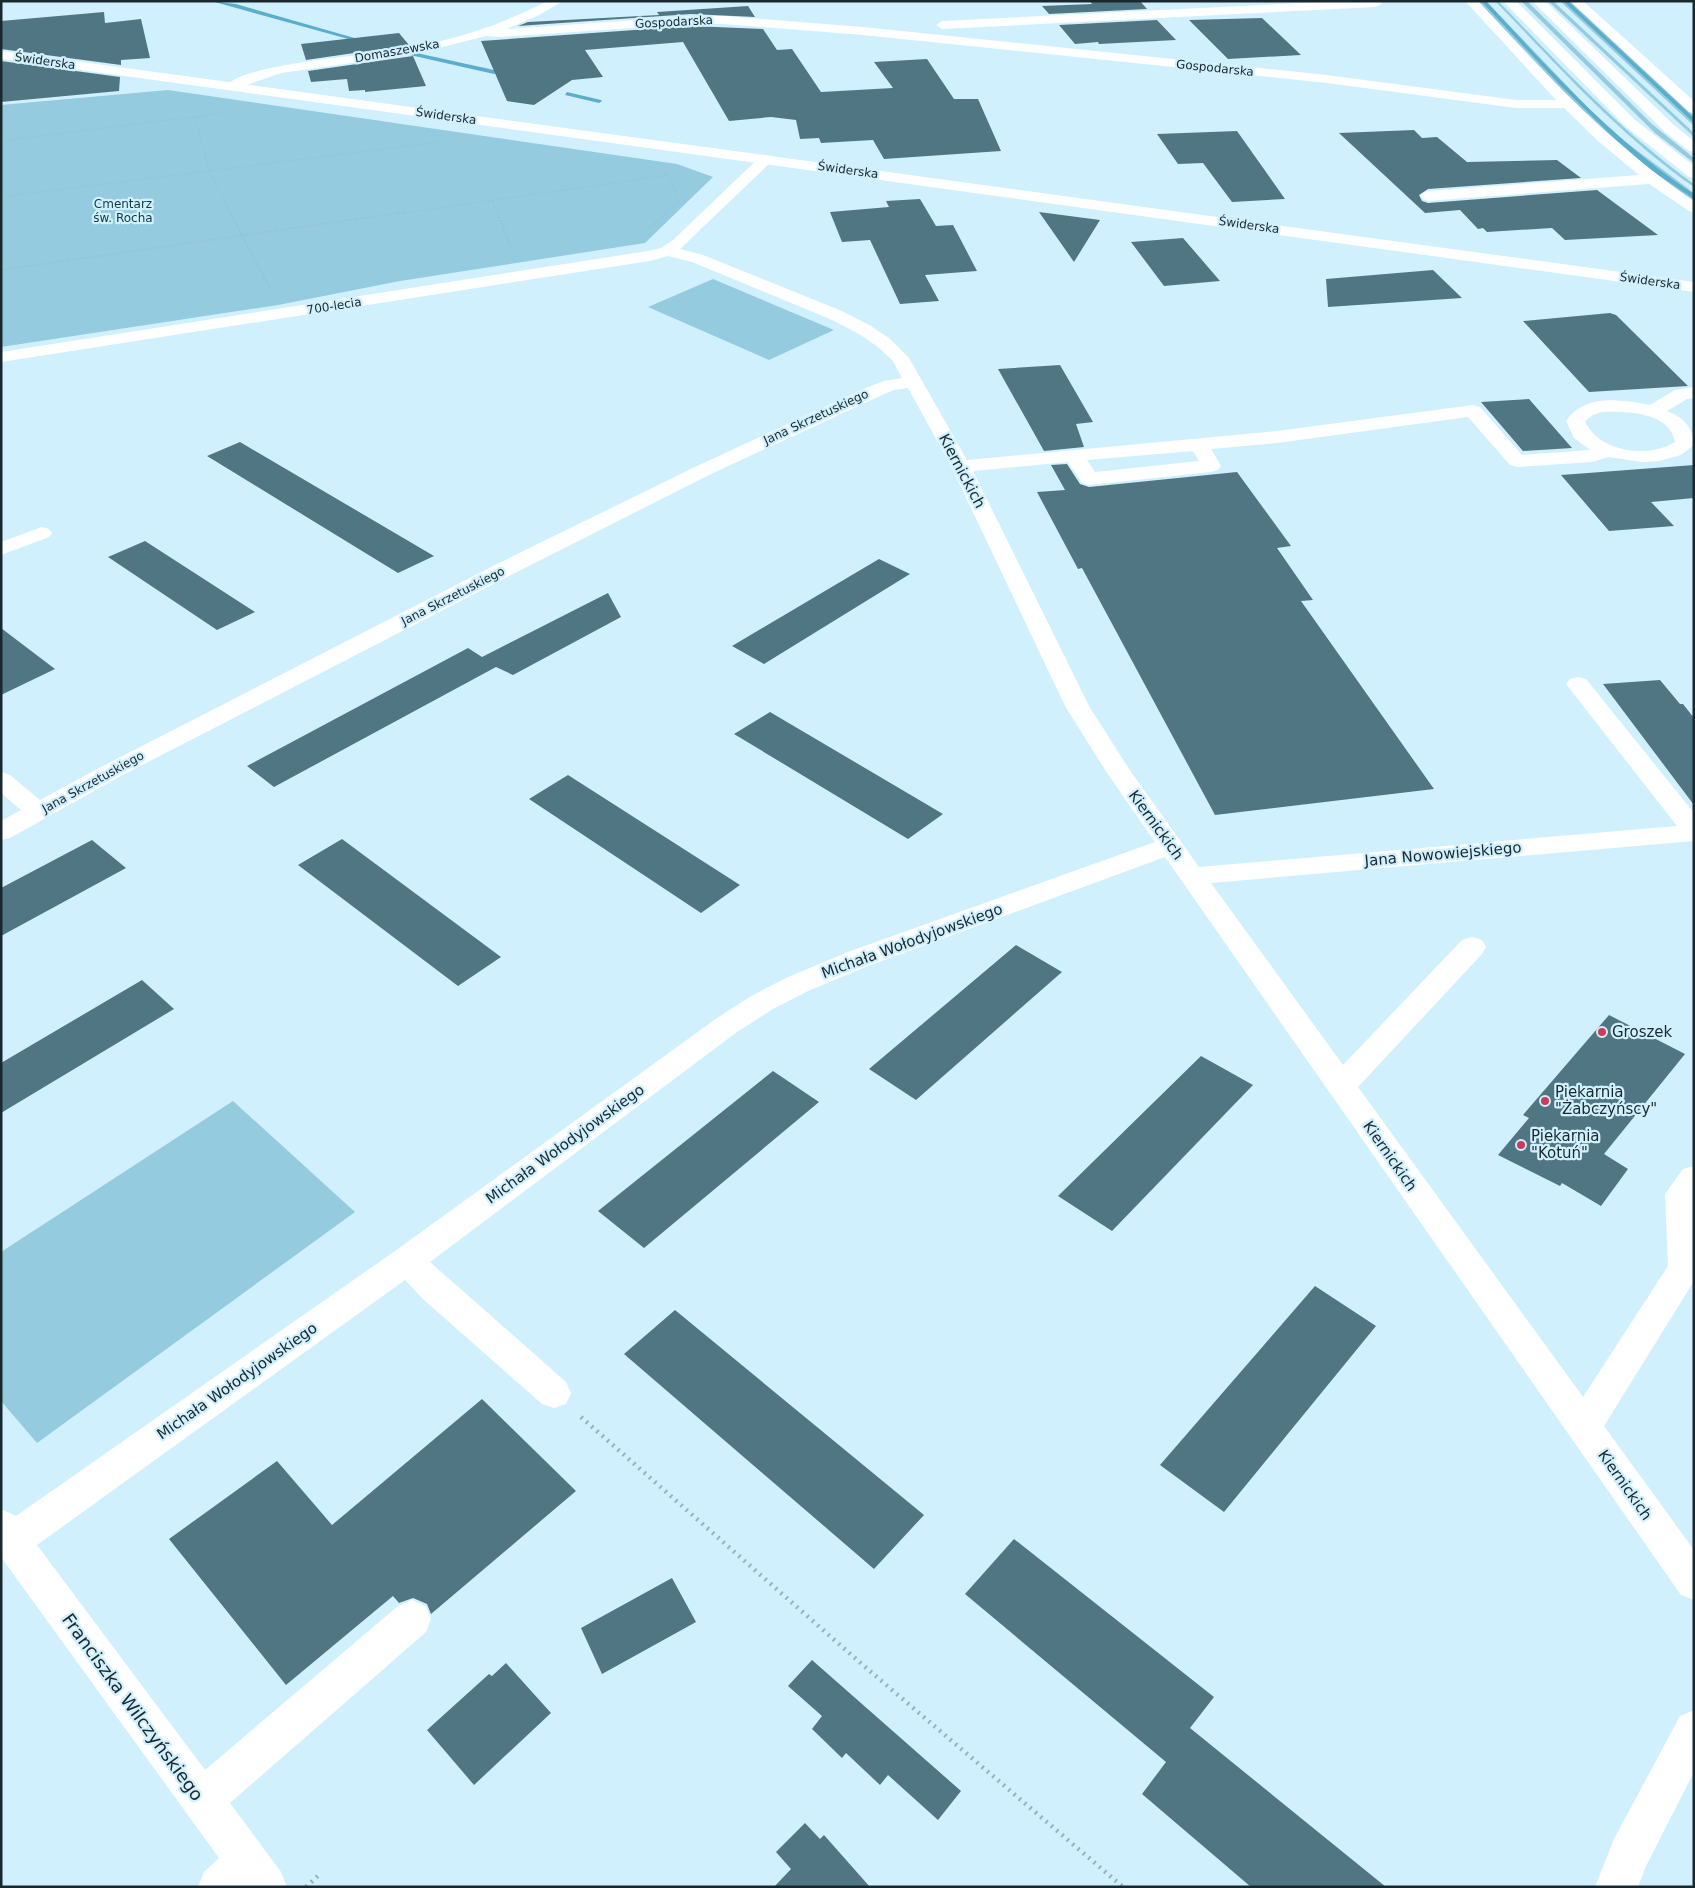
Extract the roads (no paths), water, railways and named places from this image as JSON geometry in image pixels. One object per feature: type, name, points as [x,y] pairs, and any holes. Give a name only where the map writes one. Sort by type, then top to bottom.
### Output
[{"type":"street","name":"Domaszewska","points":[[233,86],[270,71],[386,55],[484,32],[526,18],[557,1]]},
{"type":"street","points":[[1471,1],[1607,143],[1652,179],[1694,208]]},
{"type":"street","points":[[1509,1],[1629,122],[1694,174]]},
{"type":"street","points":[[1538,1],[1670,129],[1694,148]]},
{"type":"street","points":[[1576,1],[1694,109]]},
{"type":"street","name":"Gospodarska","points":[[863,31],[1376,3]]},
{"type":"street","name":"Gospodarska","points":[[484,32],[499,33],[691,20],[724,20],[863,31],[1327,80],[1516,104],[1568,104]]},
{"type":"street","name":"Świderska","points":[[1,55],[1694,288]]},
{"type":"street","points":[[667,251],[690,233],[766,159]]},
{"type":"street","points":[[1428,196],[1652,179]]},
{"type":"street","name":"700-lecia","points":[[1,358],[522,277],[650,256],[667,251]]},
{"type":"street","name":"Kiernickich","points":[[667,251],[697,258],[836,315],[865,330],[884,343],[900,358],[962,466],[1077,706],[1119,772],[1694,1582]]},
{"type":"street","name":"Jana Skrzetuskiego","points":[[1,832],[126,763],[505,569],[712,466],[874,390],[890,385],[914,382]]},
{"type":"street","points":[[1652,412],[1682,394],[1694,392]]},
{"type":"street","points":[[1602,406],[1618,406],[1652,412],[1674,422],[1686,435],[1685,444],[1678,451],[1666,455],[1649,457],[1610,451],[1583,438],[1576,429],[1575,421],[1579,414],[1588,409],[1602,406]]},
{"type":"street","points":[[962,466],[1074,456],[1089,479],[1211,466],[1199,444],[1276,437],[1473,411],[1517,462],[1592,456],[1610,451]]},
{"type":"street","points":[[1,549],[42,533]]},
{"type":"street","points":[[1578,684],[1691,836]]},
{"type":"street","points":[[1,780],[38,812]]},
{"type":"street","name":"Jana Nowowiejskiego","points":[[1193,876],[1691,836]]},
{"type":"street","name":"Michała Wołodyjowskiego","points":[[7,1534],[407,1260],[727,1025],[762,1002],[798,984],[858,960],[1171,846]]},
{"type":"street","points":[[1341,1086],[1472,948]]},
{"type":"street","points":[[1584,1427],[1684,1268],[1681,1194],[1694,1178]]},
{"type":"street","points":[[407,1260],[436,1290],[554,1394]]},
{"type":"street","name":"Franciszka Wilczyńskiego","points":[[7,1534],[201,1800],[244,1878]]},
{"type":"street","points":[[201,1800],[412,1619]]},
{"type":"street","points":[[1616,1887],[1629,1854],[1694,1730]]},
{"type":"waterway","points":[[213,1],[234,5],[390,49]]},
{"type":"waterway","points":[[1483,1],[1615,136],[1653,168],[1694,197]]},
{"type":"waterway","points":[[1565,1],[1694,121]]},
{"type":"waterway","points":[[412,54],[494,72]]},
{"type":"waterway","points":[[567,94],[599,101]]},
{"type":"place","name":"Groszek","points":[[1602,1032]]},
{"type":"place","name":"Piekarnia \"Żabczyńscy\"","points":[[1545,1101]]},
{"type":"place","name":"Piekarnia \"Kotuń\"","points":[[1521,1145]]},
{"type":"park label","name":"Cmentarz św. Rocha","points":[[123,211]]}]
